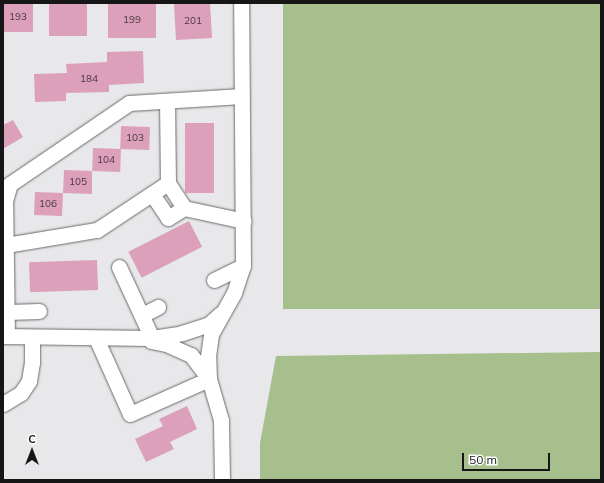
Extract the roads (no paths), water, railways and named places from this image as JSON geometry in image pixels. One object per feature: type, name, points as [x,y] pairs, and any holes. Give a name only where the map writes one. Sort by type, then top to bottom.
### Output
[{"type":"lane","points":[[222,480],[221,420],[209,379],[208,356],[211,334],[226,310],[243,266],[244,221],[241,3]]},
{"type":"lane","points":[[226,310],[209,324],[182,334],[145,338],[5,336],[8,312],[5,202],[7,178],[129,103],[242,96]]},
{"type":"lane","points":[[167,100],[168,183],[184,208]]},
{"type":"lane","points":[[6,245],[97,230],[168,183]]},
{"type":"lane","points":[[152,194],[168,218],[184,208],[244,221]]},
{"type":"lane","points":[[214,280],[243,266]]},
{"type":"lane","points":[[120,267],[142,315],[145,338]]},
{"type":"lane","points":[[142,315],[158,307]]},
{"type":"lane","points":[[8,312],[39,311]]},
{"type":"lane","points":[[3,404],[21,393],[29,381],[32,362],[32,337]]},
{"type":"lane","points":[[96,338],[130,414],[209,379]]},
{"type":"lane","points":[[145,338],[166,344],[191,355],[209,379]]}]
